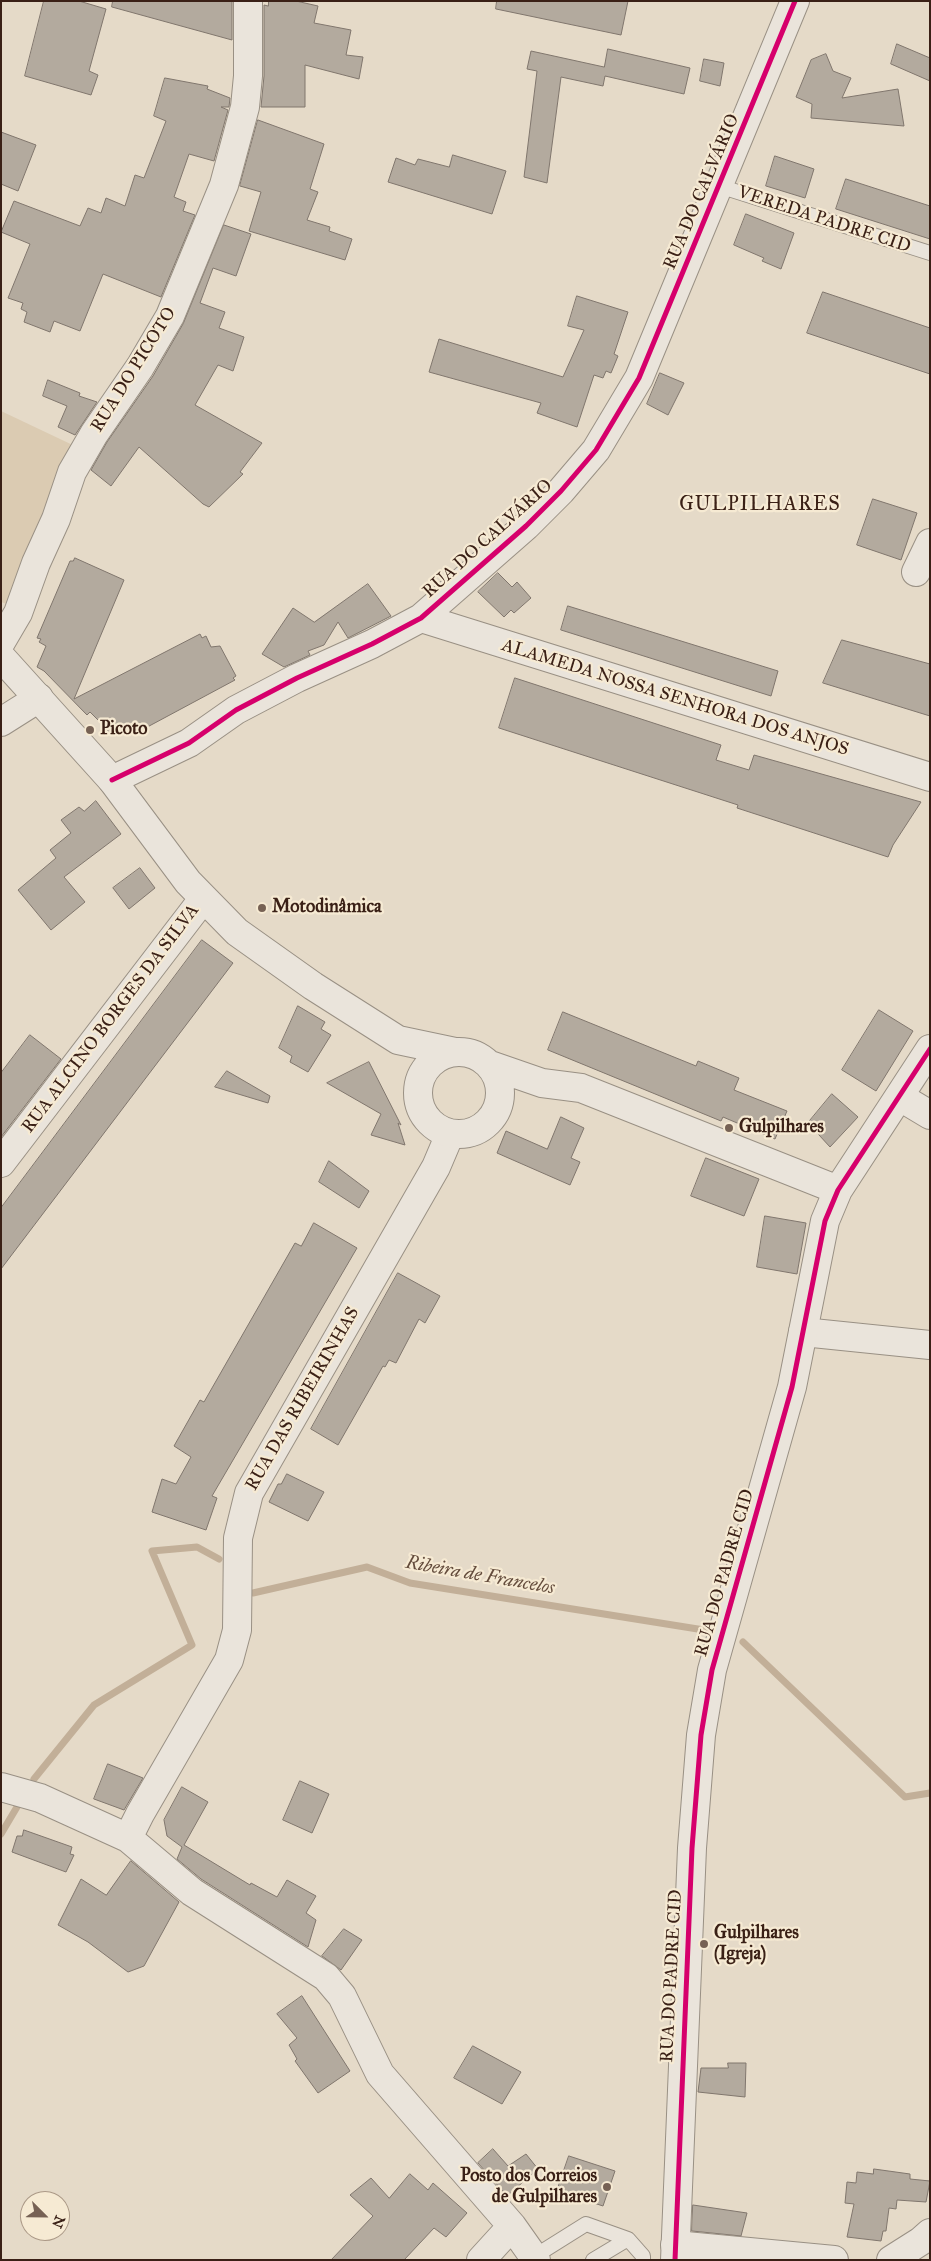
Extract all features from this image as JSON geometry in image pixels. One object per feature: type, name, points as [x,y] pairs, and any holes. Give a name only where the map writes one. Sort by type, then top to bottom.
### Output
[{"type":"street","name":"RUA DO PICOTO","points":[[1,642],[18,613],[36,563],[56,518],[72,472],[94,434],[140,367],[170,316],[224,185],[245,107],[248,76],[248,1]]},
{"type":"street","name":"RUA DO CALVÁRIO","points":[[112,780],[189,743],[236,710],[297,678],[372,644],[421,618],[526,526],[562,491],[596,450],[639,378],[795,1]]},
{"type":"street","points":[[916,572],[930,543]]},
{"type":"street","name":"ALAMEDA NOSSA SENHORA DOS ANJOS","points":[[421,618],[930,777]]},
{"type":"street","points":[[1,657],[112,780],[203,900],[237,932],[313,986],[398,1040],[455,1052],[468,1052],[480,1057],[490,1065],[542,1084],[581,1088],[838,1190]]},
{"type":"street","points":[[1,722],[39,698]]},
{"type":"street","name":"RUA ALCINO BORGES DA SILVA","points":[[1,1163],[203,900]]},
{"type":"street","points":[[398,1040],[418,1084],[419,1104],[428,1121],[438,1129],[450,1134],[463,1135],[476,1131],[487,1124],[495,1114],[500,1102],[500,1089],[497,1076],[490,1065]]},
{"type":"street","name":"RUA DO PADRE CID","points":[[675,2252],[691,1867],[701,1734],[712,1670],[792,1387],[825,1221],[838,1190],[930,1049]]},
{"type":"street","points":[[418,1084],[423,1072],[431,1062],[442,1055],[455,1052]]},
{"type":"street","points":[[495,1114],[542,1084]]},
{"type":"street","points":[[900,1097],[930,1115]]},
{"type":"street","name":"RUA DAS RIBEIRINHAS","points":[[128,1838],[229,1660],[237,1630],[238,1538],[249,1493],[436,1167],[450,1134]]},
{"type":"street","points":[[803,1332],[930,1345]]},
{"type":"street","points":[[1,1787],[40,1798],[128,1838],[192,1892],[326,1977],[342,1996],[380,2074],[512,2226],[536,2258]]},
{"type":"street","points":[[481,2260],[512,2226]]},
{"type":"street","points":[[892,2260],[921,2241],[930,2232]]},
{"type":"street","points":[[675,2252],[834,2260]]},
{"type":"lane","name":"VEREDA PADRE CID","points":[[719,186],[930,253]]},
{"type":"lane","points":[[536,2258],[586,2224],[628,2239],[643,2256],[643,2260]]},
{"type":"lane","points":[[593,2260],[628,2239]]},
{"type":"shaded area","points":[[1,411],[79,448],[10,605],[1,602]]},
{"type":"building","points":[[44,1],[79,1],[106,9],[89,71],[98,75],[91,95],[25,76]]},
{"type":"building","points":[[113,1],[232,1],[232,40],[112,7]]},
{"type":"building","points":[[269,1],[296,1],[318,6],[314,23],[351,30],[346,55],[363,57],[359,79],[305,65],[305,107],[261,107],[264,76],[264,5],[268,6]]},
{"type":"building","points":[[497,1],[628,1],[621,35],[496,9]]},
{"type":"building","points":[[897,44],[930,58],[930,81],[891,64]]},
{"type":"building","points":[[608,49],[690,68],[684,94],[605,76],[603,86],[561,77],[547,183],[524,177],[537,71],[527,69],[531,51],[604,67]]},
{"type":"building","points":[[826,54],[833,71],[851,78],[842,98],[898,89],[904,126],[811,118],[812,104],[796,97],[811,60]]},
{"type":"building","points":[[704,59],[724,63],[720,86],[700,81]]},
{"type":"building","points":[[165,78],[208,86],[207,89],[230,98],[229,107],[221,107],[228,110],[214,161],[189,154],[174,197],[186,202],[183,211],[195,215],[161,297],[103,274],[80,331],[54,321],[50,332],[24,322],[27,312],[21,309],[23,303],[8,298],[30,244],[1,232],[14,201],[80,226],[88,208],[101,213],[106,198],[125,206],[135,175],[144,178],[166,121],[154,116]]},
{"type":"building","points":[[258,120],[324,144],[310,189],[318,192],[307,220],[330,227],[329,231],[352,239],[345,260],[249,231],[261,192],[240,186]]},
{"type":"building","points":[[1,132],[36,145],[18,191],[1,184]]},
{"type":"building","points":[[453,155],[506,171],[492,214],[388,182],[396,158],[415,165],[418,159],[449,167]]},
{"type":"building","points":[[775,156],[814,169],[805,198],[766,186]]},
{"type":"building","points":[[846,179],[930,206],[930,239],[836,209]]},
{"type":"building","points":[[746,214],[794,233],[781,269],[762,261],[764,258],[734,245]]},
{"type":"building","points":[[224,225],[251,234],[236,276],[213,268],[200,303],[225,312],[219,328],[244,337],[233,371],[218,365],[195,405],[262,443],[240,472],[243,474],[209,507],[203,504],[139,447],[111,486],[91,470],[107,442],[153,376],[183,324]]},
{"type":"building","points":[[823,292],[930,328],[930,374],[807,333]]},
{"type":"building","points":[[577,296],[628,312],[614,354],[618,356],[611,373],[606,371],[603,378],[594,375],[577,427],[537,413],[541,403],[429,372],[439,339],[563,377],[584,330],[568,326]]},
{"type":"building","points":[[660,373],[684,383],[668,415],[647,404]]},
{"type":"building","points":[[48,380],[80,393],[79,396],[97,402],[75,435],[58,427],[67,406],[43,396]]},
{"type":"building","points":[[873,499],[917,513],[901,560],[857,545]]},
{"type":"building","points":[[75,558],[124,580],[74,699],[200,634],[202,638],[206,636],[211,647],[220,646],[236,676],[233,678],[235,680],[138,732],[130,723],[109,735],[105,727],[90,712],[87,715],[44,671],[37,667],[46,646],[39,642],[41,639],[37,638],[70,561],[73,561]]},
{"type":"building","points":[[498,573],[512,587],[517,582],[531,598],[514,613],[511,610],[504,617],[478,592]]},
{"type":"building","points":[[368,584],[391,616],[348,638],[338,622],[324,645],[308,651],[310,655],[284,667],[262,654],[293,608],[314,622]]},
{"type":"building","points":[[568,606],[778,671],[771,696],[561,630]]},
{"type":"building","points":[[842,640],[930,664],[930,716],[823,683]]},
{"type":"building","points":[[515,678],[721,745],[716,760],[749,770],[754,755],[921,802],[893,845],[888,857],[737,808],[738,805],[499,728]]},
{"type":"building","points":[[96,801],[121,834],[64,877],[85,902],[51,930],[18,890],[56,858],[50,850],[71,833],[61,820],[79,807],[84,811]]},
{"type":"building","points":[[140,868],[155,888],[129,909],[113,888]]},
{"type":"building","points":[[202,940],[233,963],[1,1269],[1,1208]]},
{"type":"building","points":[[298,1006],[325,1022],[321,1029],[331,1035],[308,1072],[290,1062],[292,1056],[279,1048]]},
{"type":"building","points":[[879,1010],[913,1031],[876,1091],[842,1070]]},
{"type":"building","points":[[563,1012],[696,1066],[698,1061],[739,1078],[734,1090],[787,1111],[775,1139],[723,1117],[721,1121],[548,1050]]},
{"type":"building","points":[[30,1035],[61,1059],[1,1137],[1,1073]]},
{"type":"building","points":[[369,1062],[401,1125],[398,1123],[405,1145],[371,1135],[381,1114],[327,1083]]},
{"type":"building","points":[[227,1071],[270,1096],[268,1103],[215,1087]]},
{"type":"building","points":[[832,1094],[858,1117],[830,1147],[808,1123]]},
{"type":"building","points":[[561,1117],[584,1128],[571,1158],[580,1162],[570,1185],[497,1153],[506,1131],[547,1149]]},
{"type":"building","points":[[706,1158],[759,1179],[744,1216],[691,1196]]},
{"type":"building","points":[[329,1161],[369,1191],[359,1208],[319,1182]]},
{"type":"building","points":[[765,1216],[806,1223],[797,1274],[757,1267]]},
{"type":"building","points":[[314,1223],[357,1248],[212,1496],[217,1498],[206,1530],[152,1512],[162,1479],[176,1484],[191,1457],[174,1446],[200,1400],[204,1402],[295,1243],[301,1246]]},
{"type":"building","points":[[398,1273],[440,1296],[425,1323],[419,1319],[396,1363],[389,1360],[385,1367],[383,1366],[338,1445],[311,1429]]},
{"type":"building","points":[[287,1474],[324,1492],[308,1521],[269,1502],[278,1484],[281,1484]]},
{"type":"building","points":[[108,1764],[143,1778],[124,1810],[94,1799]]},
{"type":"building","points":[[300,1781],[329,1794],[312,1833],[283,1820]]},
{"type":"building","points":[[182,1787],[208,1802],[184,1845],[250,1885],[251,1883],[277,1897],[287,1880],[316,1896],[306,1913],[316,1920],[308,1947],[201,1879],[177,1859],[182,1847],[167,1836],[164,1820]]},
{"type":"building","points":[[24,1830],[72,1847],[70,1854],[74,1855],[66,1872],[12,1852],[17,1836],[22,1836]]},
{"type":"building","points":[[131,1861],[179,1902],[144,1966],[128,1972],[88,1942],[58,1925],[81,1879],[106,1895]]},
{"type":"building","points":[[344,1929],[362,1940],[341,1970],[322,1956]]},
{"type":"building","points":[[302,1996],[350,2071],[318,2093],[295,2061],[297,2059],[289,2045],[297,2038],[277,2014]]},
{"type":"building","points":[[473,2046],[521,2072],[502,2104],[454,2078]]},
{"type":"building","points":[[728,2063],[746,2063],[745,2097],[698,2092],[701,2068],[728,2068]]},
{"type":"building","points":[[493,2149],[508,2166],[526,2154],[538,2169],[507,2196],[478,2163]]},
{"type":"building","points":[[569,2156],[615,2171],[603,2206],[557,2191]]},
{"type":"building","points":[[874,2169],[910,2174],[910,2179],[930,2181],[926,2202],[897,2200],[896,2209],[889,2208],[886,2231],[883,2231],[881,2241],[847,2237],[854,2204],[845,2203],[847,2182],[856,2183],[857,2172],[873,2174]]},
{"type":"building","points":[[410,2174],[428,2190],[433,2183],[467,2213],[446,2237],[434,2228],[404,2260],[331,2260],[373,2216],[350,2195],[371,2178],[389,2198]]},
{"type":"building","points":[[693,2205],[747,2213],[741,2236],[692,2231]]},
{"type":"waterway","name":"Ribeira de Francelos","points":[[34,1779],[94,1705],[192,1645],[152,1551],[197,1547],[219,1559]]},
{"type":"waterway","name":"Ribeira de Francelos","points":[[253,1593],[367,1567],[410,1583],[704,1630]]},
{"type":"waterway","name":"Ribeira de Francelos","points":[[743,1642],[905,1797],[930,1793]]},
{"type":"waterway","name":"Ribeira de Francelos","points":[[1,1834],[17,1807]]},
{"type":"cycle path","points":[[112,780],[189,743],[236,710],[297,678],[372,644],[421,618],[526,526],[561,491],[596,450],[639,378],[795,1]]},
{"type":"cycle path","points":[[675,2260],[692,1848],[701,1735],[712,1670],[792,1387],[825,1221],[838,1190],[930,1049]]},
{"type":"place","name":"Picoto","points":[[90,730]]},
{"type":"place","name":"Motodinâmica","points":[[262,908]]},
{"type":"place","name":"Gulpilhares","points":[[729,1128]]},
{"type":"place","name":"Gulpilhares (Igreja)","points":[[704,1944]]},
{"type":"place","name":"Posto dos Correios de Gulpilhares","points":[[607,2187]]},
{"type":"district","name":"GULPILHARES","points":[[760,505]]}]
